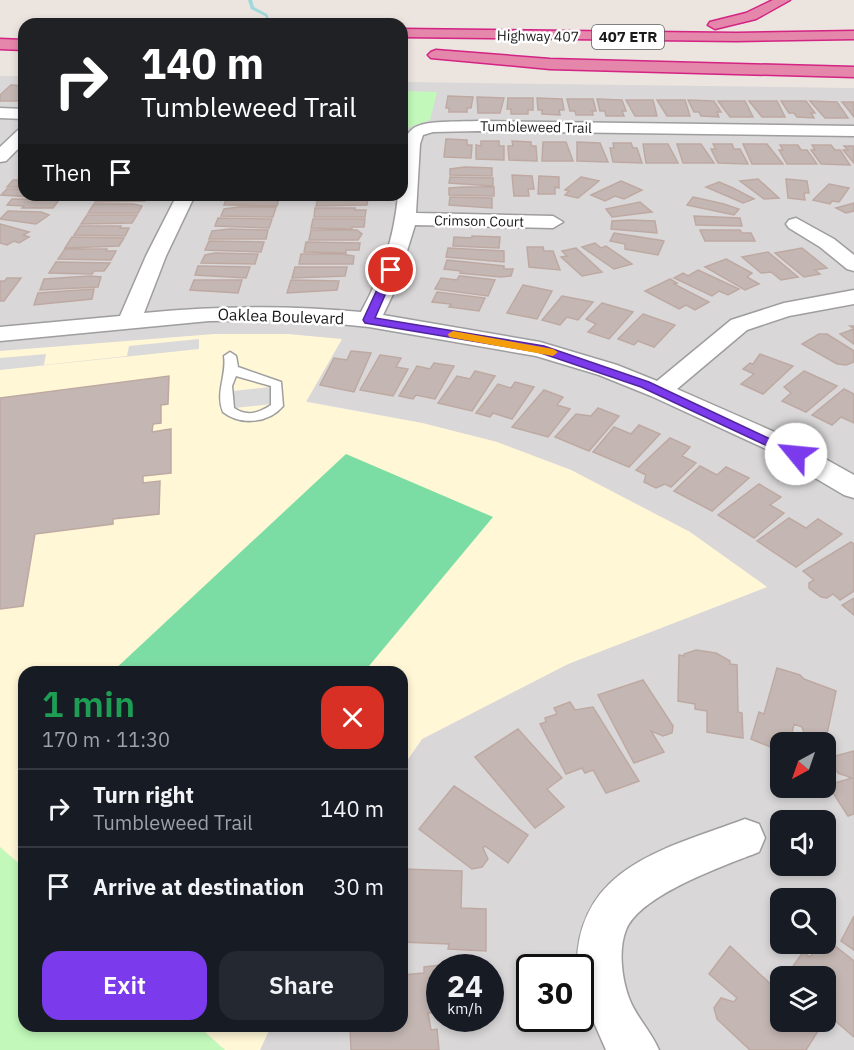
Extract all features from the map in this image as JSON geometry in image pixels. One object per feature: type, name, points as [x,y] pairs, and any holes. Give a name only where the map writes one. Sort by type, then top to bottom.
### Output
[{"type":"highway","points":[[408,31],[673,28],[718,24],[751,16],[783,0]]},
{"type":"highway","name":"Highway 407","points":[[408,31],[712,37],[854,35]]},
{"type":"highway","points":[[0,44],[18,45]]},
{"type":"highway","name":"Highway 407","points":[[821,55],[430,55],[550,64],[854,72]]},
{"type":"street","points":[[0,113],[18,114]]},
{"type":"street","name":"Tumbleweed Trail","points":[[408,182],[411,144],[416,132],[431,127],[854,131]]},
{"type":"street","points":[[0,157],[18,140]]},
{"type":"street","points":[[130,320],[156,256],[183,201]]},
{"type":"street","name":"Tumbleweed Trail","points":[[369,320],[388,280],[405,231],[406,201]]},
{"type":"street","name":"Crimson Court","points":[[405,219],[553,222]]},
{"type":"street","points":[[796,224],[827,243],[854,265]]},
{"type":"street","points":[[660,391],[739,325],[784,310],[854,297]]},
{"type":"street","name":"Oaklea Boulevard","points":[[0,334],[130,320],[239,312],[300,313],[369,320],[540,349],[608,370],[660,391],[776,443],[854,488]]},
{"type":"street","points":[[635,1050],[619,1032],[601,984],[599,952],[604,927],[615,907],[649,879],[745,838]]},
{"type":"lane","points":[[231,362],[249,378],[272,382],[276,386],[277,406],[256,417],[232,413],[228,409],[226,386],[231,362]]},
{"type":"shaded area","points":[[0,76],[18,76],[18,201],[408,201],[408,82],[854,88],[854,1050],[260,1050],[268,1032],[408,1032],[408,759],[422,739],[568,664],[766,587],[690,532],[571,470],[497,442],[422,423],[305,401],[341,339],[0,351]]},
{"type":"shaded area","points":[[214,334],[288,334],[342,339],[306,402],[422,423],[497,442],[571,470],[690,532],[767,587],[568,664],[422,739],[408,759],[408,666],[18,666],[18,863],[0,847],[0,351]]},
{"type":"shaded area","points":[[199,339],[199,349],[0,370],[0,358],[46,354],[44,365],[127,356],[129,346]]},
{"type":"shaded area","points":[[270,387],[272,404],[234,408],[233,391]]},
{"type":"shaded area","points":[[205,1032],[268,1032],[260,1050],[225,1050]]},
{"type":"green space","points":[[408,91],[437,92],[430,120],[408,129]]},
{"type":"green space","points":[[346,454],[493,517],[369,666],[118,666]]},
{"type":"green space","points":[[0,847],[18,863],[18,1032],[205,1032],[225,1050],[0,1050]]},
{"type":"building","points":[[11,85],[18,86],[17,101],[0,101],[0,95]]},
{"type":"building","points":[[448,96],[473,97],[471,108],[467,108],[467,112],[449,112],[449,108],[446,108]]},
{"type":"building","points":[[477,97],[504,98],[500,113],[478,113]]},
{"type":"building","points":[[508,98],[533,98],[533,110],[528,110],[528,114],[511,114],[511,109],[507,109]]},
{"type":"building","points":[[537,98],[562,99],[564,110],[559,110],[560,115],[542,114],[542,110],[538,110]]},
{"type":"building","points":[[567,99],[593,99],[596,111],[592,111],[593,115],[576,115],[575,111],[570,111]]},
{"type":"building","points":[[597,99],[622,100],[626,111],[622,111],[624,116],[606,116],[605,111],[600,111]]},
{"type":"building","points":[[626,100],[653,100],[657,116],[635,116]]},
{"type":"building","points":[[657,100],[685,100],[690,116],[667,116]]},
{"type":"building","points":[[688,100],[714,101],[721,112],[717,112],[719,117],[701,116],[699,112],[694,112]]},
{"type":"building","points":[[718,101],[745,101],[753,117],[730,117]]},
{"type":"building","points":[[749,101],[777,101],[785,117],[762,117]]},
{"type":"building","points":[[781,101],[806,101],[815,113],[811,113],[814,118],[797,117],[794,113],[789,113]]},
{"type":"building","points":[[810,101],[837,102],[848,118],[825,118]]},
{"type":"building","points":[[842,102],[854,102],[854,117],[847,108]]},
{"type":"building","points":[[446,139],[467,140],[467,145],[472,145],[471,158],[444,157]]},
{"type":"building","points":[[481,141],[499,141],[499,146],[504,146],[504,160],[476,159],[476,145],[481,146]]},
{"type":"building","points":[[512,141],[531,142],[531,146],[536,146],[537,161],[509,160],[508,146],[513,146]]},
{"type":"building","points":[[543,142],[566,142],[573,161],[542,161]]},
{"type":"building","points":[[577,142],[600,143],[608,162],[577,161]]},
{"type":"building","points":[[613,143],[631,143],[633,148],[637,148],[642,163],[613,162],[610,148],[614,148]]},
{"type":"building","points":[[643,144],[668,144],[678,163],[646,163]]},
{"type":"building","points":[[677,144],[701,144],[714,163],[683,163]]},
{"type":"building","points":[[713,144],[732,144],[734,149],[740,149],[748,164],[718,163],[711,149],[716,149]]},
{"type":"building","points":[[743,144],[767,144],[783,164],[752,164]]},
{"type":"building","points":[[780,145],[798,145],[801,150],[807,150],[817,164],[787,164],[779,150],[783,150]]},
{"type":"building","points":[[812,145],[831,145],[835,150],[840,150],[850,165],[821,164],[811,150],[815,150]]},
{"type":"building","points":[[844,146],[854,146],[854,163],[843,150],[848,150]]},
{"type":"building","points":[[492,168],[492,176],[450,175],[450,169]]},
{"type":"building","points":[[512,175],[532,176],[534,189],[528,189],[529,196],[514,196]]},
{"type":"building","points":[[539,176],[559,177],[559,188],[555,187],[555,194],[538,194]]},
{"type":"building","points":[[450,177],[493,178],[493,186],[449,183]]},
{"type":"building","points":[[581,177],[599,181],[578,198],[565,195],[569,191],[565,190]]},
{"type":"building","points":[[758,179],[779,198],[764,199],[740,181]]},
{"type":"building","points":[[786,179],[807,181],[809,193],[804,193],[805,200],[788,198]]},
{"type":"building","points":[[13,180],[18,180],[18,187],[7,187]]},
{"type":"building","points":[[621,181],[642,190],[624,199],[615,196],[605,201],[591,195]]},
{"type":"building","points":[[719,182],[754,199],[743,203],[706,187]]},
{"type":"building","points":[[829,184],[849,188],[839,202],[832,201],[830,204],[813,200]]},
{"type":"building","points":[[494,187],[494,196],[449,195],[449,188]]},
{"type":"building","points":[[7,189],[18,189],[18,196],[1,195]]},
{"type":"building","points":[[450,197],[492,198],[492,208],[449,205]]},
{"type":"building","points":[[693,197],[739,209],[734,215],[687,205]]},
{"type":"building","points":[[12,199],[58,201],[53,208],[22,208],[24,206],[7,205]]},
{"type":"building","points":[[96,201],[145,201],[95,202]]},
{"type":"building","points":[[226,201],[278,201],[277,206],[224,205]]},
{"type":"building","points":[[317,201],[368,201],[367,205],[316,206]]},
{"type":"building","points":[[640,202],[652,212],[612,217],[606,209]]},
{"type":"building","points":[[854,203],[854,211],[846,213],[836,208]]},
{"type":"building","points":[[94,204],[142,206],[138,213],[88,213]]},
{"type":"building","points":[[276,207],[273,217],[221,216],[224,209]]},
{"type":"building","points":[[315,208],[366,210],[365,217],[314,217]]},
{"type":"building","points":[[8,211],[41,212],[49,215],[36,224],[0,219]]},
{"type":"building","points":[[87,215],[137,215],[132,223],[81,224]]},
{"type":"building","points":[[694,216],[740,218],[742,226],[696,225]]},
{"type":"building","points":[[218,218],[272,219],[269,228],[215,226]]},
{"type":"building","points":[[313,219],[365,219],[364,227],[352,227],[352,229],[311,228]]},
{"type":"building","points":[[612,221],[655,221],[657,233],[611,229]]},
{"type":"building","points":[[0,224],[29,232],[23,235],[29,237],[19,243],[14,241],[7,245],[0,243]]},
{"type":"building","points":[[80,226],[129,228],[125,236],[74,235]]},
{"type":"building","points":[[268,230],[266,239],[209,239],[212,231]]},
{"type":"building","points":[[311,230],[357,230],[362,234],[358,240],[309,240]]},
{"type":"building","points":[[700,230],[740,230],[742,233],[751,233],[755,241],[705,241]]},
{"type":"building","points":[[614,233],[664,241],[658,255],[625,249],[625,244],[610,241]]},
{"type":"building","points":[[472,236],[500,237],[499,248],[453,246],[454,237],[472,238]]},
{"type":"building","points":[[72,237],[124,238],[119,246],[65,248]]},
{"type":"building","points":[[209,241],[264,242],[261,252],[205,250]]},
{"type":"building","points":[[306,242],[360,243],[359,250],[346,250],[346,253],[304,252]]},
{"type":"building","points":[[595,243],[601,248],[606,246],[632,264],[614,269],[582,247]]},
{"type":"building","points":[[527,247],[543,247],[544,251],[553,251],[560,270],[529,267]]},
{"type":"building","points":[[448,248],[504,251],[504,262],[446,257]]},
{"type":"building","points":[[576,248],[602,272],[582,276],[561,257],[567,256],[562,251]]},
{"type":"building","points":[[802,248],[827,268],[815,270],[820,274],[804,277],[775,253]]},
{"type":"building","points":[[65,249],[116,251],[111,260],[58,259]]},
{"type":"building","points":[[768,252],[798,277],[781,280],[771,272],[761,273],[742,257]]},
{"type":"building","points":[[215,253],[258,254],[255,264],[201,263],[205,255]]},
{"type":"building","points":[[301,254],[354,256],[353,264],[299,264]]},
{"type":"building","points":[[726,259],[752,273],[747,277],[759,284],[745,290],[705,267]]},
{"type":"building","points":[[447,260],[513,269],[511,276],[501,277],[460,273],[461,271],[444,269]]},
{"type":"building","points":[[56,262],[110,263],[104,271],[94,271],[92,274],[49,273]]},
{"type":"building","points":[[198,266],[250,267],[246,278],[195,275]]},
{"type":"building","points":[[295,267],[347,267],[345,276],[292,278]]},
{"type":"building","points":[[698,270],[739,289],[728,295],[719,291],[712,296],[674,278],[683,273],[688,276]]},
{"type":"building","points":[[459,276],[495,280],[488,296],[435,289],[441,278],[457,280]]},
{"type":"building","points":[[101,277],[98,287],[40,290],[44,279]]},
{"type":"building","points":[[7,278],[21,278],[4,301],[0,301],[0,281],[5,281]]},
{"type":"building","points":[[670,279],[677,283],[674,284],[709,302],[695,310],[686,305],[679,309],[645,291]]},
{"type":"building","points":[[194,280],[242,280],[238,293],[190,290]]},
{"type":"building","points":[[291,280],[339,281],[337,290],[287,293]]},
{"type":"building","points":[[523,285],[552,291],[537,319],[507,313]]},
{"type":"building","points":[[94,289],[92,299],[34,305],[38,293]]},
{"type":"building","points":[[437,292],[485,298],[479,311],[432,302]]},
{"type":"building","points":[[562,296],[593,302],[578,320],[567,317],[560,325],[542,320]]},
{"type":"building","points":[[602,303],[633,312],[609,339],[588,332],[596,324],[586,319]]},
{"type":"building","points":[[643,314],[675,325],[654,347],[638,341],[634,345],[618,339]]},
{"type":"building","points":[[854,329],[854,344],[840,334]]},
{"type":"building","points":[[819,334],[827,334],[854,351],[854,362],[846,365],[837,364],[802,344]]},
{"type":"building","points":[[351,351],[371,353],[354,392],[320,385],[334,358],[347,360]]},
{"type":"building","points":[[760,354],[793,366],[763,394],[741,384],[754,374],[743,369],[750,363],[753,364]]},
{"type":"building","points":[[380,355],[401,358],[396,367],[408,369],[393,396],[360,390]]},
{"type":"building","points":[[434,363],[454,366],[435,399],[416,395],[413,399],[399,396],[417,366],[430,369]]},
{"type":"building","points":[[475,371],[495,376],[472,411],[438,403],[457,376],[470,379]]},
{"type":"building","points":[[804,371],[837,386],[806,412],[782,401],[791,393],[784,387]]},
{"type":"building","points":[[169,376],[168,404],[161,405],[161,423],[153,424],[152,432],[171,429],[171,473],[143,476],[143,483],[160,481],[159,514],[113,519],[113,524],[35,534],[23,606],[0,609],[0,398]]},
{"type":"building","points":[[515,382],[534,387],[512,419],[493,413],[490,417],[476,413],[498,384],[511,388]]},
{"type":"building","points":[[844,389],[854,394],[854,423],[841,417],[832,425],[812,415]]},
{"type":"building","points":[[544,390],[563,397],[557,405],[570,409],[548,437],[512,427]]},
{"type":"building","points":[[598,408],[619,416],[589,451],[555,437],[576,414],[591,416]]},
{"type":"building","points":[[639,425],[660,434],[629,467],[593,452],[614,427],[631,434]]},
{"type":"building","points":[[670,438],[690,447],[682,456],[696,463],[671,487],[665,484],[656,488],[644,482],[646,475],[636,470]]},
{"type":"building","points":[[700,466],[717,475],[726,467],[749,478],[712,511],[674,491]]},
{"type":"building","points":[[759,484],[781,497],[770,505],[784,513],[754,538],[718,515]]},
{"type":"building","points":[[789,518],[806,528],[818,519],[842,534],[796,567],[757,541]]},
{"type":"building","points":[[851,542],[854,544],[854,591],[840,600],[833,594],[827,598],[821,597],[809,588],[809,583],[814,580],[803,571]]},
{"type":"building","points":[[854,598],[854,615],[842,605]]},
{"type":"building","points":[[696,650],[716,653],[730,661],[730,664],[737,665],[738,712],[742,713],[743,738],[707,732],[707,711],[695,709],[695,704],[678,701],[679,655],[684,656]]},
{"type":"building","points":[[777,668],[800,675],[804,679],[836,691],[827,732],[804,732],[802,727],[794,724],[792,732],[770,732],[770,747],[751,739],[759,712],[764,714]]},
{"type":"building","points":[[643,680],[673,726],[672,733],[663,736],[651,731],[664,752],[634,763],[598,695]]},
{"type":"building","points":[[570,702],[575,710],[593,707],[639,781],[606,793],[593,770],[585,773],[582,768],[566,774],[540,724],[546,722],[545,718],[557,714],[554,708]]},
{"type":"building","points":[[518,729],[562,778],[547,789],[564,807],[535,828],[475,757]]},
{"type":"building","points":[[854,751],[854,814],[848,816],[836,797],[836,783],[852,778],[838,773],[836,756]]},
{"type":"building","points":[[454,786],[528,835],[508,863],[485,846],[483,848],[488,859],[482,867],[472,869],[419,829]]},
{"type":"building","points":[[408,869],[462,871],[461,908],[486,909],[486,951],[448,949],[449,944],[408,942]]},
{"type":"building","points":[[854,916],[854,950],[841,941]]},
{"type":"building","points":[[730,946],[770,984],[770,1032],[817,1032],[806,1050],[750,1050],[717,1019],[714,1008],[721,998],[734,1002],[737,998],[709,974]]},
{"type":"building","points":[[836,947],[854,961],[854,1037],[836,1021],[836,966],[793,966],[802,954],[810,957],[812,954],[836,954]]},
{"type":"building","points":[[424,967],[426,967],[426,1032],[437,1032],[439,1050],[351,1050],[350,1032],[408,1032],[408,974],[424,973]]},
{"type":"waterway","points":[[250,0],[252,8],[268,18]]},
{"type":"slow traffic","points":[[453,334],[553,352]]},
{"type":"route","points":[[391,270],[369,320],[540,349],[608,370],[645,384],[796,454]]}]
